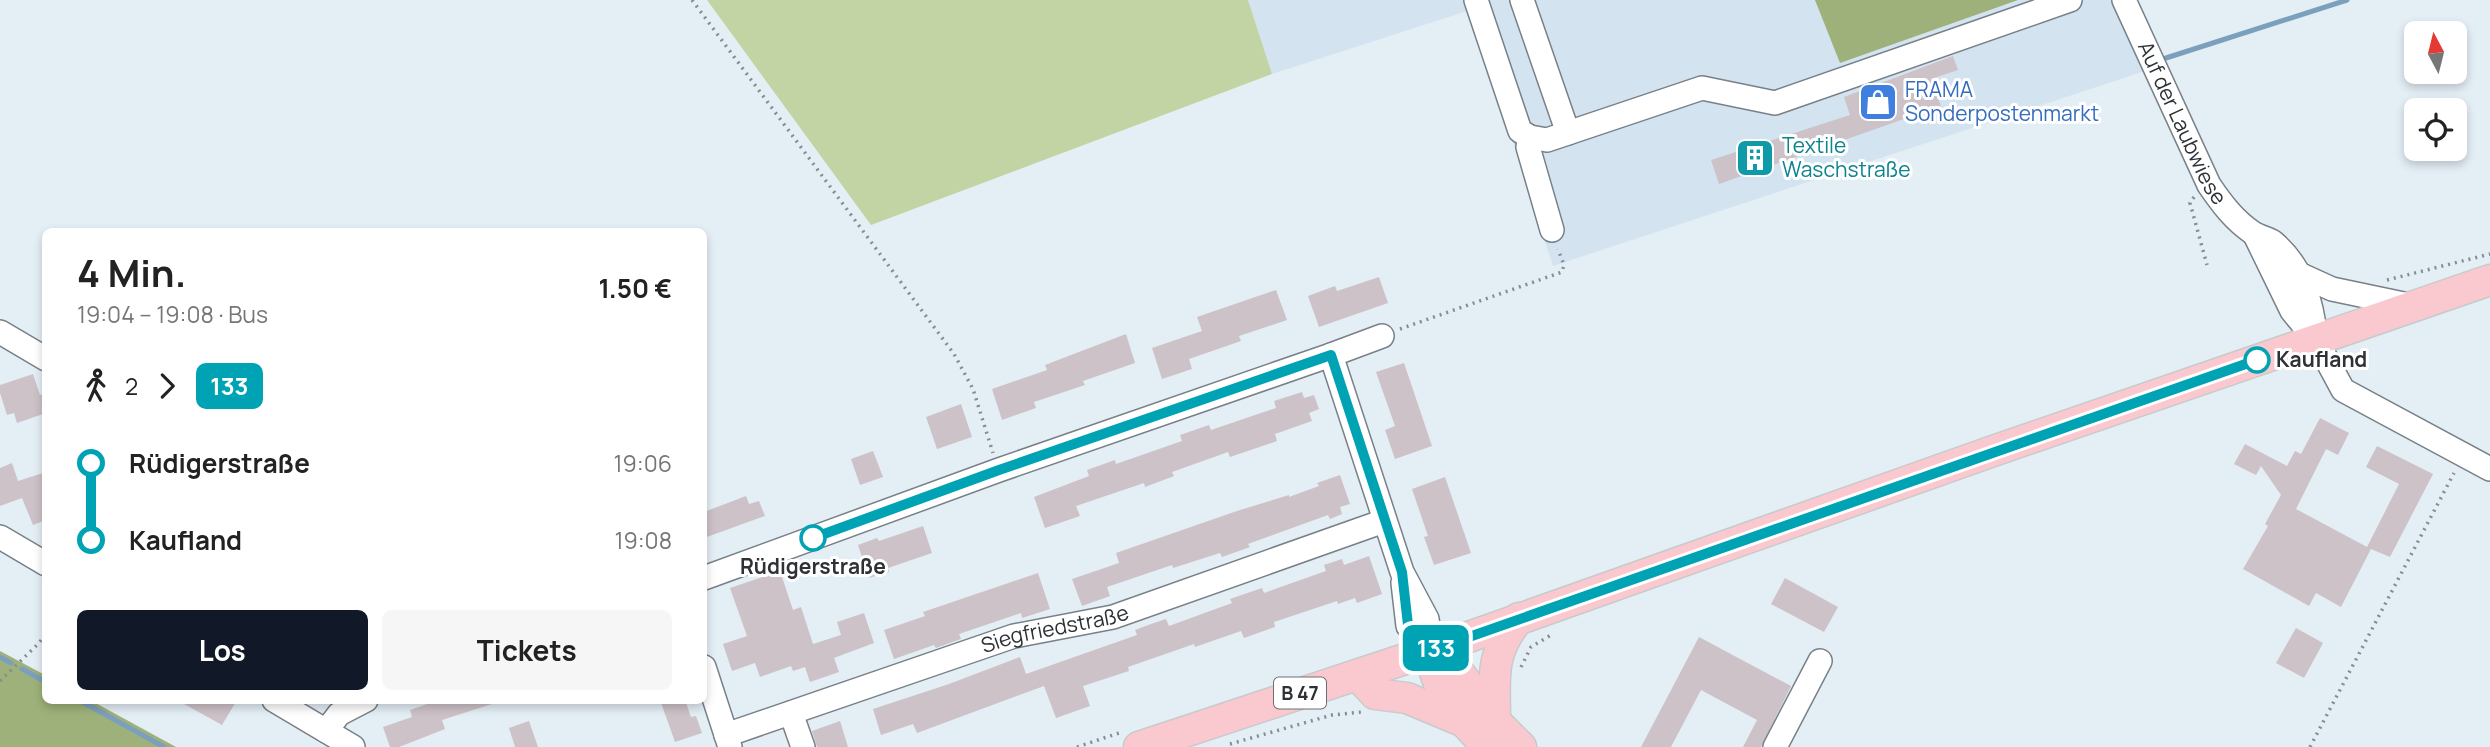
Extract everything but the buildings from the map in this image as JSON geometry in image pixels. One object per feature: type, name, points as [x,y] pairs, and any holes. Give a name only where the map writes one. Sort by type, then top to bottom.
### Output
[{"type":"main road","name":"B 47","points":[[1139,747],[1432,650],[2490,280]]},
{"type":"main road","points":[[1491,734],[1499,647],[1518,618]]},
{"type":"main road","points":[[1432,650],[1448,659],[1491,734]]},
{"type":"main road","points":[[1432,650],[1433,668],[1462,721]]},
{"type":"main road","points":[[1357,675],[1375,694],[1407,698],[1521,747]]},
{"type":"street","points":[[1476,0],[1520,131],[1530,137],[1547,140],[1702,88],[1774,103],[2070,0]]},
{"type":"street","points":[[1522,0],[1568,134]]},
{"type":"street","name":"Auf der Laubwiese","points":[[2124,0],[2205,177],[2227,212],[2255,235],[2272,241],[2299,274],[2312,304],[2316,340]]},
{"type":"street","points":[[1530,137],[1528,147],[1552,230]]},
{"type":"street","name":"Auf der Laubwiese","points":[[2255,235],[2292,311],[2316,340]]},
{"type":"street","name":"Auf der Laubwiese","points":[[2299,274],[2332,289],[2413,306]]},
{"type":"street","points":[[0,332],[42,357]]},
{"type":"street","points":[[707,577],[999,470],[1382,336]]},
{"type":"street","points":[[2316,340],[2343,390],[2490,469]]},
{"type":"street","points":[[1331,355],[1402,572],[1427,619],[1432,650]]},
{"type":"street","name":"Siegfriedstraße","points":[[728,741],[791,713],[1014,636],[1113,617],[1384,521]]},
{"type":"street","points":[[0,537],[42,562]]},
{"type":"street","points":[[1775,747],[1820,661]]},
{"type":"street","points":[[707,676],[728,741]]},
{"type":"street","points":[[281,704],[353,747]]},
{"type":"street","points":[[326,731],[339,714],[358,704]]},
{"type":"street","points":[[791,713],[803,747]]},
{"type":"path","points":[[692,0],[954,354],[973,388],[999,470]]},
{"type":"path","points":[[2205,177],[2190,203],[2207,265]]},
{"type":"path","points":[[1382,336],[1562,272],[1564,265],[1552,230]]},
{"type":"path","points":[[2380,281],[2490,254]]},
{"type":"path","points":[[2311,747],[2463,455]]},
{"type":"path","points":[[0,681],[42,639]]},
{"type":"path","points":[[1218,747],[1332,715],[1364,711]]},
{"type":"shaded area","points":[[1248,0],[2132,0],[2163,65],[1553,266],[1470,10],[1272,74]]},
{"type":"green space","points":[[707,0],[1248,0],[1272,74],[871,225]]},
{"type":"green space","points":[[1815,0],[2018,0],[1840,63]]},
{"type":"green space","points":[[0,651],[42,673],[42,704],[97,704],[176,747],[0,747]]},
{"type":"waterway","points":[[2166,58],[2347,0]]},
{"type":"waterway","points":[[0,657],[11,663]]},
{"type":"waterway","points":[[22,669],[42,680]]},
{"type":"waterway","points":[[86,704],[164,747]]},
{"type":"bus line","name":"133","points":[[813,538],[999,470],[1331,355],[1402,572],[1408,625],[1432,650],[2257,360]]},
{"type":"place","name":"FRAMA Sonderpostenmarkt","points":[[1878,102]]},
{"type":"place","name":"Textile Waschstraße","points":[[1755,158]]},
{"type":"place","name":"Kaufland","points":[[2257,360]]},
{"type":"place","name":"Rüdigerstraße","points":[[813,538]]}]
